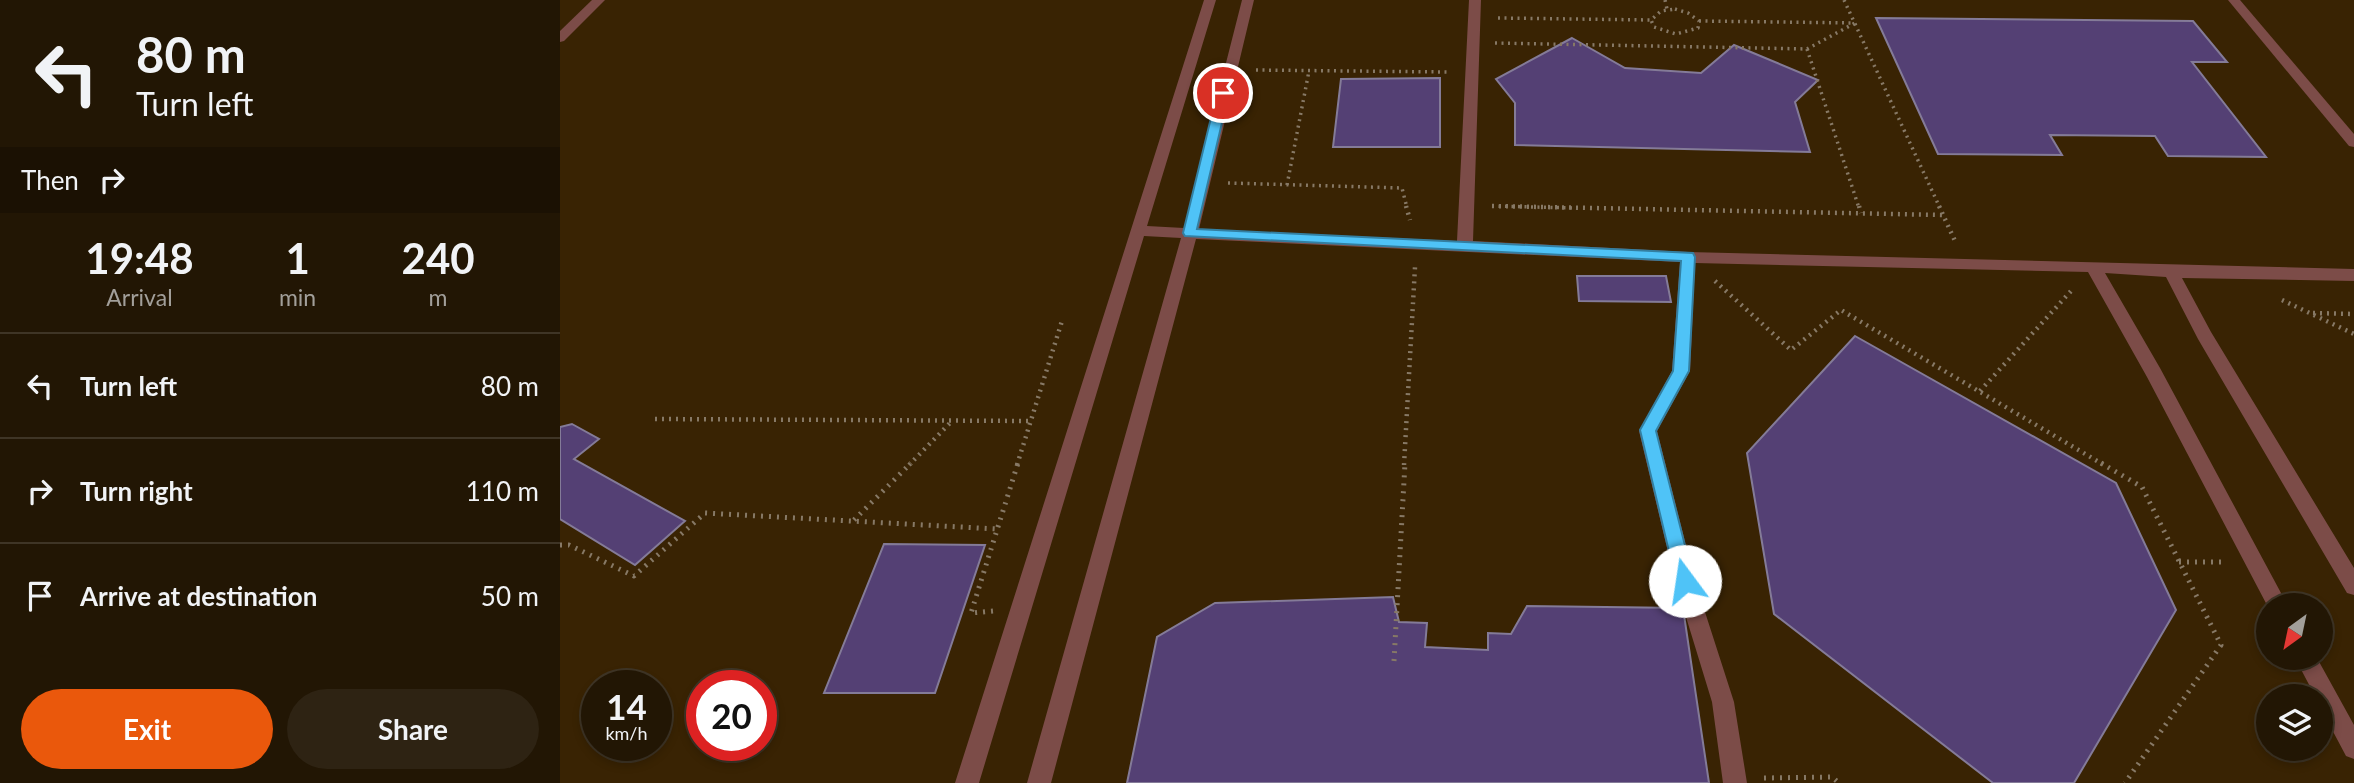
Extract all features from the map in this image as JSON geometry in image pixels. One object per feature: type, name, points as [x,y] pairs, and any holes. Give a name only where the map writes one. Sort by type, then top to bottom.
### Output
[{"type":"lane","points":[[560,38],[598,0]]},
{"type":"lane","points":[[967,783],[1210,0]]},
{"type":"lane","points":[[1039,783],[1189,233],[1248,0]]},
{"type":"lane","points":[[1465,245],[1475,0]]},
{"type":"lane","points":[[2234,0],[2354,143]]},
{"type":"lane","points":[[1140,231],[1688,257],[2354,275]]},
{"type":"lane","points":[[1688,257],[1681,371],[1648,430],[1685,581],[1723,702],[1735,781]]},
{"type":"lane","points":[[2093,267],[2154,373],[2271,593]]},
{"type":"lane","points":[[2171,272],[2204,335],[2354,586]]},
{"type":"lane","points":[[2312,670],[2354,748]]},
{"type":"path","points":[[1665,0],[1667,9]]},
{"type":"path","points":[[1844,0],[1965,264]]},
{"type":"path","points":[[1651,20],[1656,13],[1667,9],[1692,14],[1699,21],[1855,23]]},
{"type":"path","points":[[1474,18],[1651,20]]},
{"type":"path","points":[[1651,20],[1654,27],[1676,35],[1690,34],[1698,28],[1699,21]]},
{"type":"path","points":[[1473,43],[1807,49],[1855,23]]},
{"type":"path","points":[[1676,35],[1679,46]]},
{"type":"path","points":[[1807,49],[1861,213]]},
{"type":"path","points":[[1229,70],[1472,72]]},
{"type":"path","points":[[1287,185],[1309,71]]},
{"type":"path","points":[[1201,183],[1402,188],[1416,243],[1394,661]]},
{"type":"path","points":[[1466,206],[1942,215]]},
{"type":"path","points":[[1688,257],[1791,350],[1841,310],[2142,487],[2221,645],[2125,783]]},
{"type":"path","points":[[1980,391],[2093,267]]},
{"type":"path","points":[[2274,296],[2354,334]]},
{"type":"path","points":[[2310,313],[2354,314]]},
{"type":"path","points":[[971,613],[1062,321]]},
{"type":"path","points":[[655,419],[1030,421]]},
{"type":"path","points":[[854,521],[952,421]]},
{"type":"path","points":[[560,545],[569,545],[634,576],[705,513],[997,529]]},
{"type":"path","points":[[2179,562],[2255,562]]},
{"type":"path","points":[[1735,781],[1832,777],[1839,783]]},
{"type":"shaded area","points":[[560,0],[2354,0],[2354,783],[560,783]]},
{"type":"building","points":[[1876,18],[2193,21],[2227,62],[2192,62],[2266,157],[2168,156],[2155,136],[2050,135],[2062,155],[1938,154]]},
{"type":"building","points":[[1572,38],[1625,68],[1701,73],[1734,45],[1818,80],[1795,102],[1810,152],[1515,145],[1515,103],[1496,79]]},
{"type":"building","points":[[1440,78],[1440,147],[1333,147],[1341,79]]},
{"type":"building","points":[[1577,276],[1666,276],[1671,302],[1579,301]]},
{"type":"building","points":[[1855,336],[2116,483],[2176,610],[2074,783],[1993,783],[1774,614],[1747,453]]},
{"type":"building","points":[[572,424],[599,439],[574,459],[685,521],[635,565],[560,519],[560,427]]},
{"type":"building","points":[[884,544],[985,545],[935,693],[824,693]]},
{"type":"building","points":[[1393,597],[1399,622],[1427,623],[1425,647],[1488,650],[1488,633],[1511,634],[1527,606],[1683,608],[1709,783],[1127,783],[1157,637],[1215,603]]},
{"type":"route","points":[[1223,93],[1189,233],[1688,257],[1681,371],[1648,430],[1685,581]]}]
